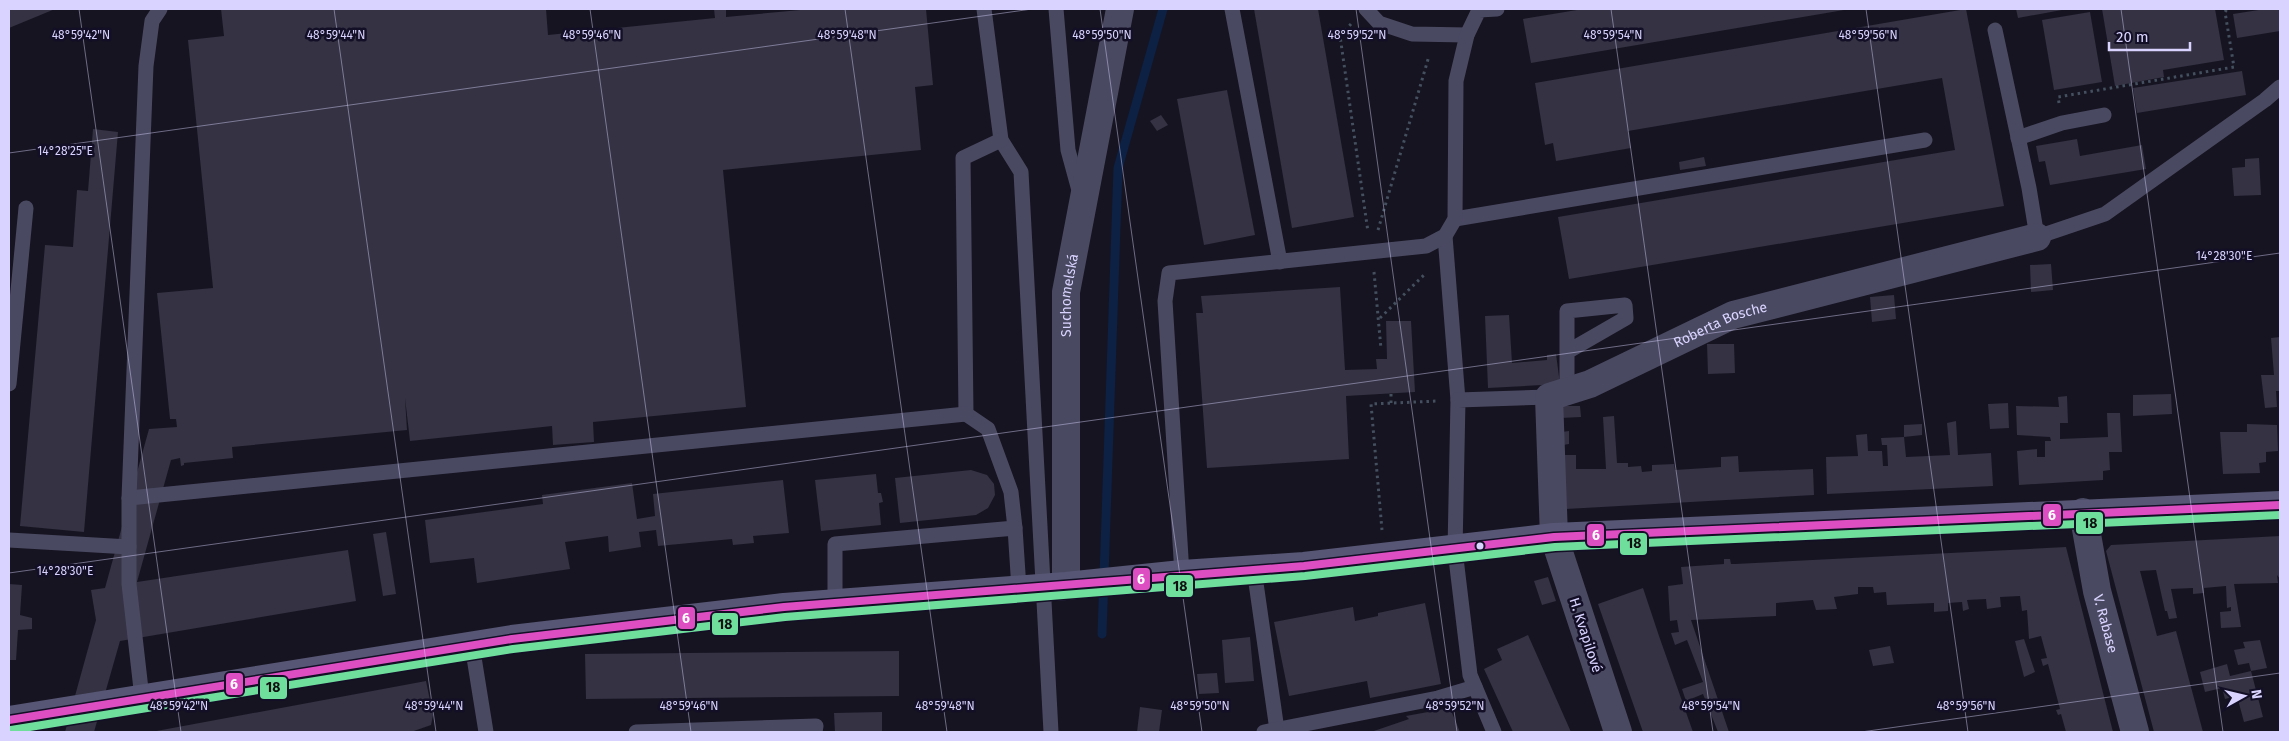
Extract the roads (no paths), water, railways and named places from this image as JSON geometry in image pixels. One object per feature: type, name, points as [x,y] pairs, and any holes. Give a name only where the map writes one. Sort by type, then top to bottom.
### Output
[{"type":"street","name":"Suchomelská","points":[[1066,586],[1066,292],[1120,9]]},
{"type":"street","name":"Roberta Bosche","points":[[1558,394],[1590,384],[1733,315],[2036,237]]},
{"type":"street","points":[[1554,537],[1558,394]]},
{"type":"street","points":[[9,720],[472,645],[736,612],[1066,586],[1182,574],[1304,566],[1455,550],[1554,537],[2084,512],[2280,505]]},
{"type":"street","name":"V. Rabase","points":[[2084,512],[2097,591],[2135,732]]},
{"type":"street","name":"H. Kvapilové","points":[[1554,537],[1618,732]]},
{"type":"lane","points":[[142,698],[129,584],[129,498],[146,66],[152,21],[160,9]]},
{"type":"lane","points":[[984,9],[1000,140],[1021,172],[1051,732]]},
{"type":"lane","points":[[1056,9],[1068,150],[1083,205]]},
{"type":"lane","points":[[1232,9],[1280,262]]},
{"type":"lane","points":[[1366,9],[1379,23],[1412,34],[1467,35]]},
{"type":"lane","points":[[1494,732],[1470,675],[1455,550],[1458,400],[1446,236],[1456,219],[1456,81],[1467,35],[1480,9],[1497,9]]},
{"type":"lane","points":[[1995,30],[2029,188],[2036,237],[2105,214],[2266,100],[2280,87]]},
{"type":"lane","points":[[2018,138],[2062,123],[2104,115]]},
{"type":"lane","points":[[966,414],[963,158],[1000,140]]},
{"type":"lane","points":[[1456,219],[1925,140]]},
{"type":"lane","points":[[9,384],[26,208]]},
{"type":"lane","points":[[1182,574],[1165,301],[1169,273],[1426,246],[1446,236]]},
{"type":"lane","points":[[1458,400],[1558,394],[1567,352]]},
{"type":"lane","points":[[129,498],[966,414],[988,428],[1011,492],[1016,528],[1019,589]]},
{"type":"lane","points":[[835,603],[835,544],[1016,528]]},
{"type":"lane","points":[[9,540],[129,547]]},
{"type":"lane","points":[[1254,569],[1271,731],[1438,698],[1475,687]]},
{"type":"lane","points":[[472,645],[486,732]]},
{"type":"lane","points":[[636,732],[816,726],[815,732]]},
{"type":"waterway","points":[[1102,634],[1118,168],[1163,9]]}]
